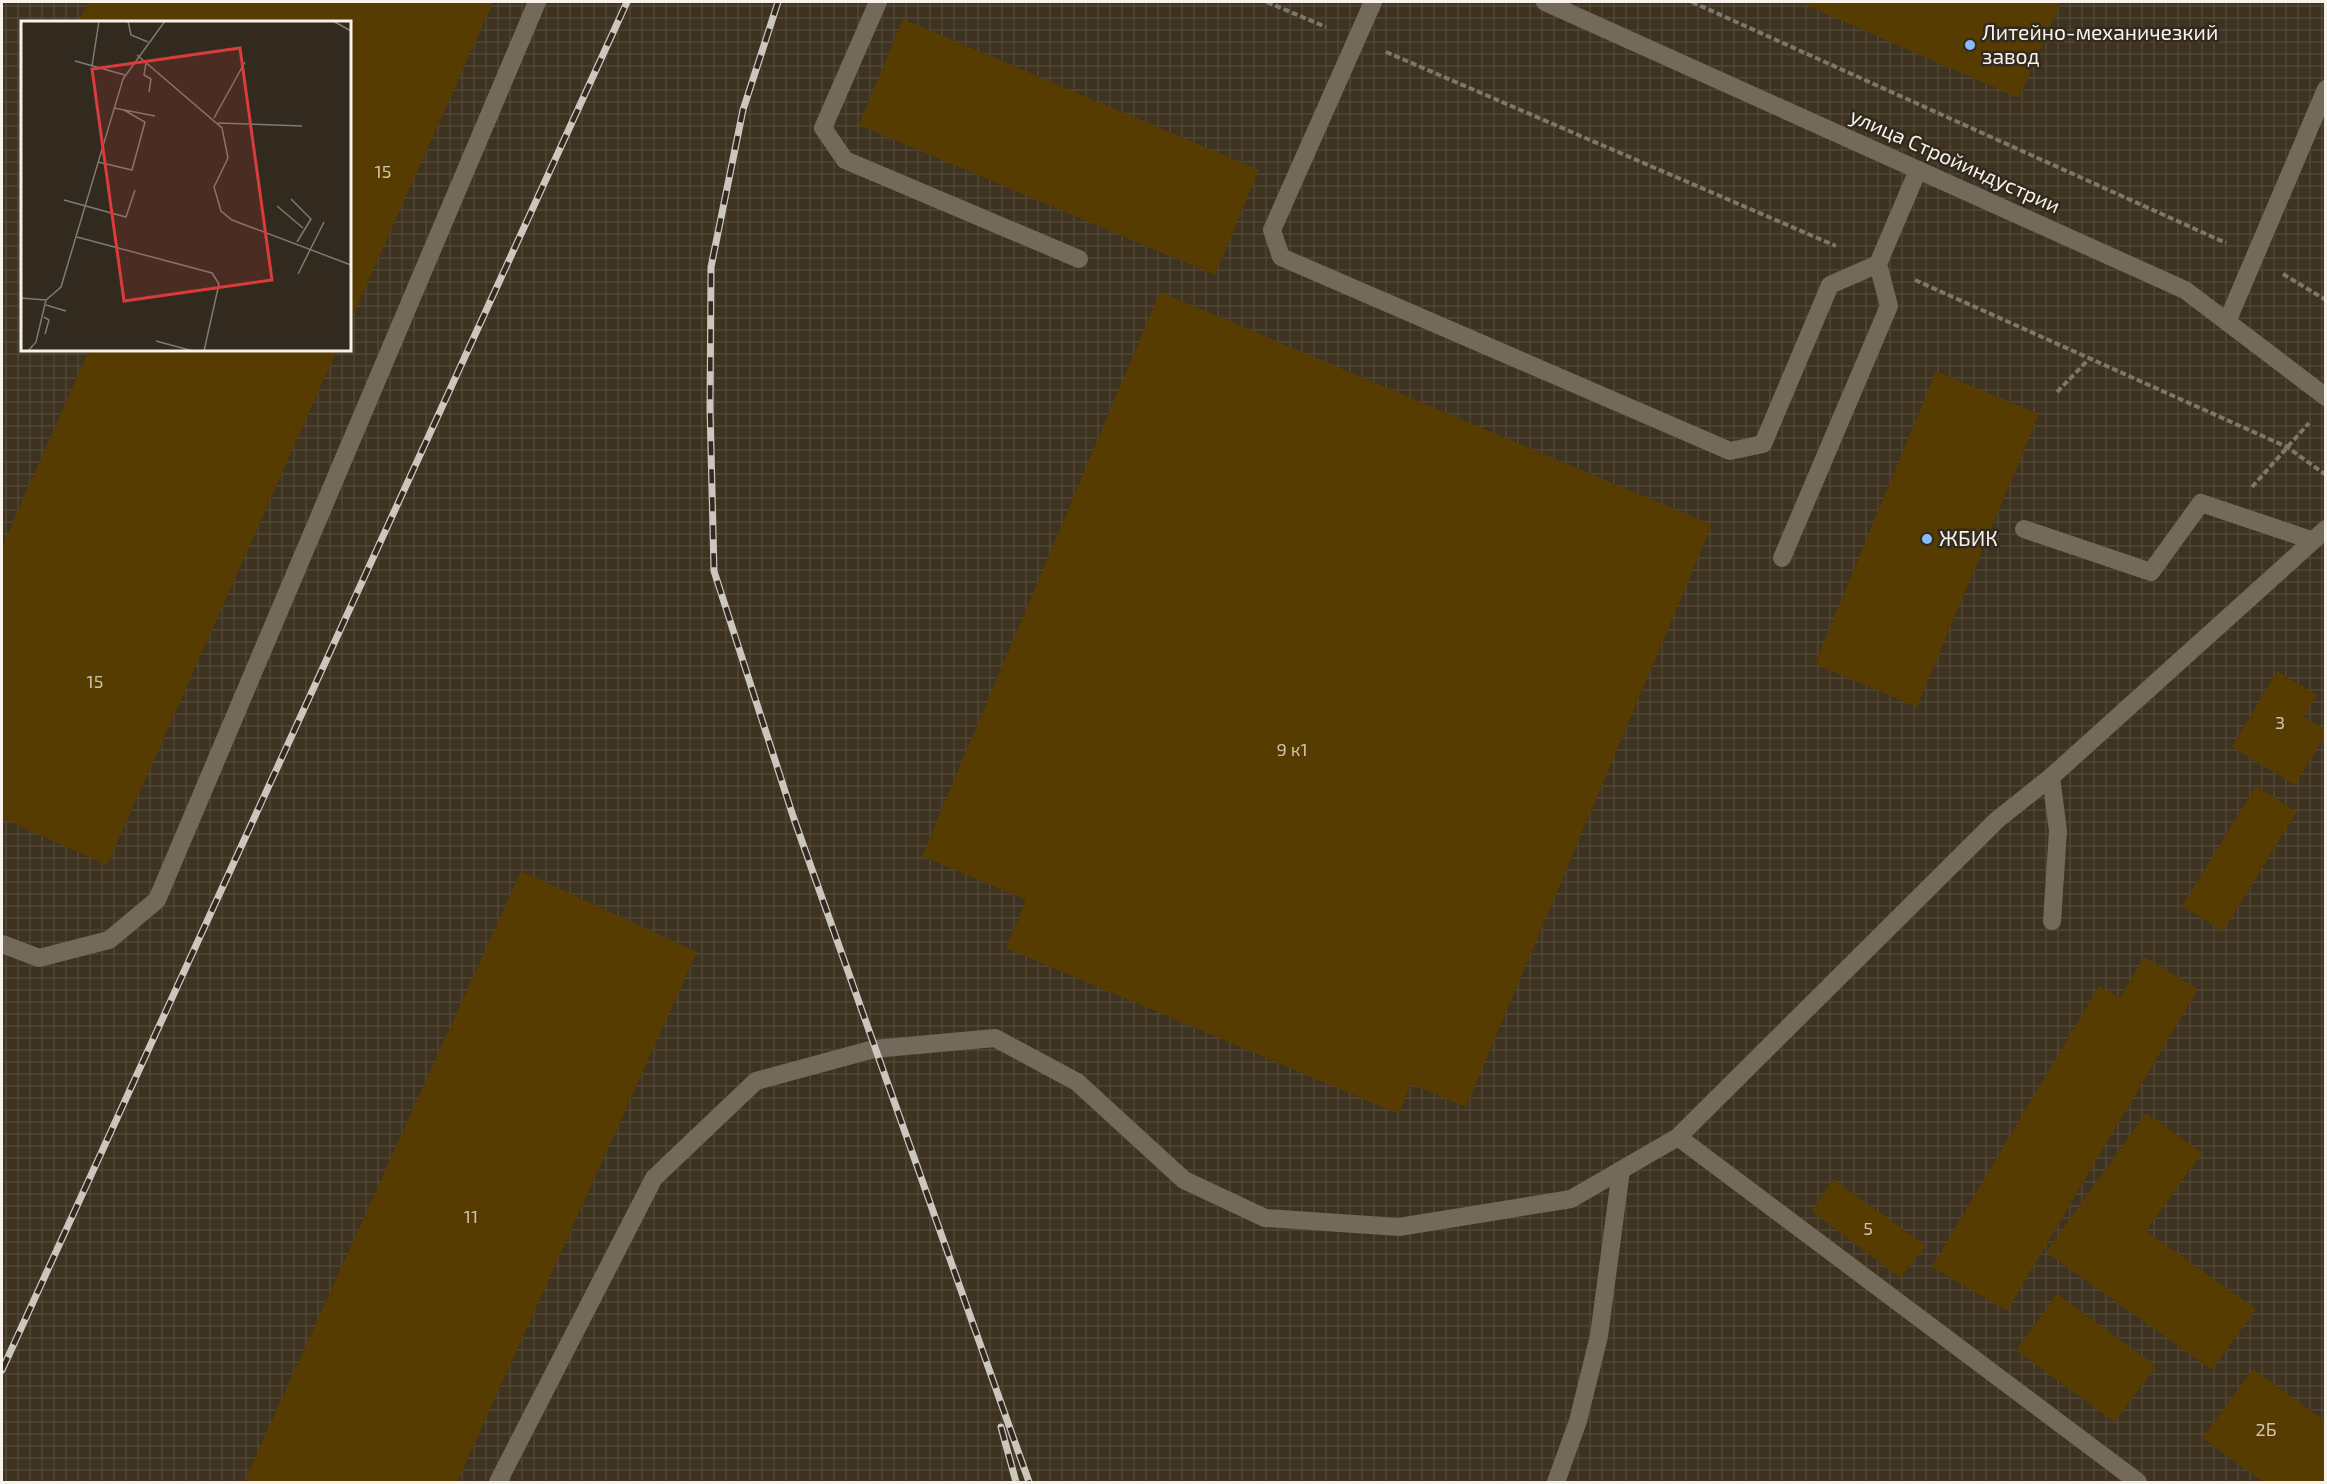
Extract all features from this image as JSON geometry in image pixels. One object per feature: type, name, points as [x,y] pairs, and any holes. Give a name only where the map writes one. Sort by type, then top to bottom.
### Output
[{"type":"street","points":[[2,945],[39,958],[109,940],[157,900],[537,2]]},
{"type":"street","points":[[878,2],[823,128],[845,160],[1079,259]]},
{"type":"street","points":[[1373,2],[1272,230],[1281,257],[1730,451],[1763,444],[1830,285],[1878,264]]},
{"type":"street","name":"улица Стройиндустрии","points":[[1545,2],[2185,290],[2325,397]]},
{"type":"street","points":[[2227,322],[2325,89]]},
{"type":"street","points":[[1782,558],[1889,306],[1878,264],[1918,170]]},
{"type":"street","points":[[2024,529],[2151,572],[2201,503],[2318,534]]},
{"type":"street","points":[[498,1482],[654,1178],[756,1081],[874,1049],[995,1038],[1077,1082],[1184,1180],[1265,1218],[1399,1227],[1571,1199],[1678,1137],[1997,820],[2051,777],[2318,534]]},
{"type":"street","points":[[2051,777],[2058,831],[2052,921]]},
{"type":"street","points":[[1678,1137],[2138,1482]]},
{"type":"street","points":[[1556,1482],[1578,1421],[1599,1336],[1621,1170]]},
{"type":"path","points":[[1267,2],[1878,264],[2090,358],[2287,447],[2325,475]]},
{"type":"path","points":[[1692,2],[2255,256],[2325,300]]},
{"type":"path","points":[[2057,392],[2090,358]]},
{"type":"path","points":[[2229,512],[2310,421]]},
{"type":"shaded area","points":[[2,2],[2325,2],[2325,1482],[2,1482]]},
{"type":"building","points":[[88,2],[493,2],[351,320],[351,21],[78,21]]},
{"type":"building","name":"Литейно-механичезкий завод","points":[[1799,2],[2061,2],[2019,98]]},
{"type":"building","points":[[903,19],[1259,170],[1215,275],[859,125]]},
{"type":"building","points":[[1160,292],[1712,525],[1466,1107],[1411,1084],[1399,1114],[1006,948],[1026,900],[922,856]]},
{"type":"building","points":[[89,351],[337,351],[107,865],[2,818],[2,547]]},
{"type":"building","name":"ЖБИК","points":[[1936,371],[2039,414],[1917,707],[1815,664]]},
{"type":"building","points":[[2277,671],[2317,695],[2304,717],[2326,730],[2326,734],[2295,785],[2232,747]]},
{"type":"building","points":[[2256,786],[2297,812],[2223,931],[2182,906]]},
{"type":"building","points":[[521,871],[697,952],[457,1482],[244,1482]]},
{"type":"building","points":[[2144,957],[2198,989],[2007,1311],[1932,1267],[2099,986],[2120,998]]},
{"type":"building","points":[[2146,1113],[2202,1153],[2146,1231],[2256,1309],[2212,1370],[2046,1252]]},
{"type":"building","points":[[1833,1179],[1926,1246],[1900,1278],[1812,1211]]},
{"type":"building","points":[[2057,1294],[2156,1366],[2115,1422],[2016,1350]]},
{"type":"building","points":[[2253,1369],[2326,1422],[2326,1482],[2263,1482],[2202,1438]]},
{"type":"railway","points":[[2,1370],[627,2]]},
{"type":"railway","points":[[778,2],[743,110],[711,267],[710,409],[714,571],[793,816],[1029,1482]]},
{"type":"railway","points":[[1001,1427],[1016,1482]]},
{"type":"place","name":"Литейно-механичезкий завод","points":[[1970,45]]},
{"type":"place","name":"ЖБИК","points":[[1927,539]]}]
